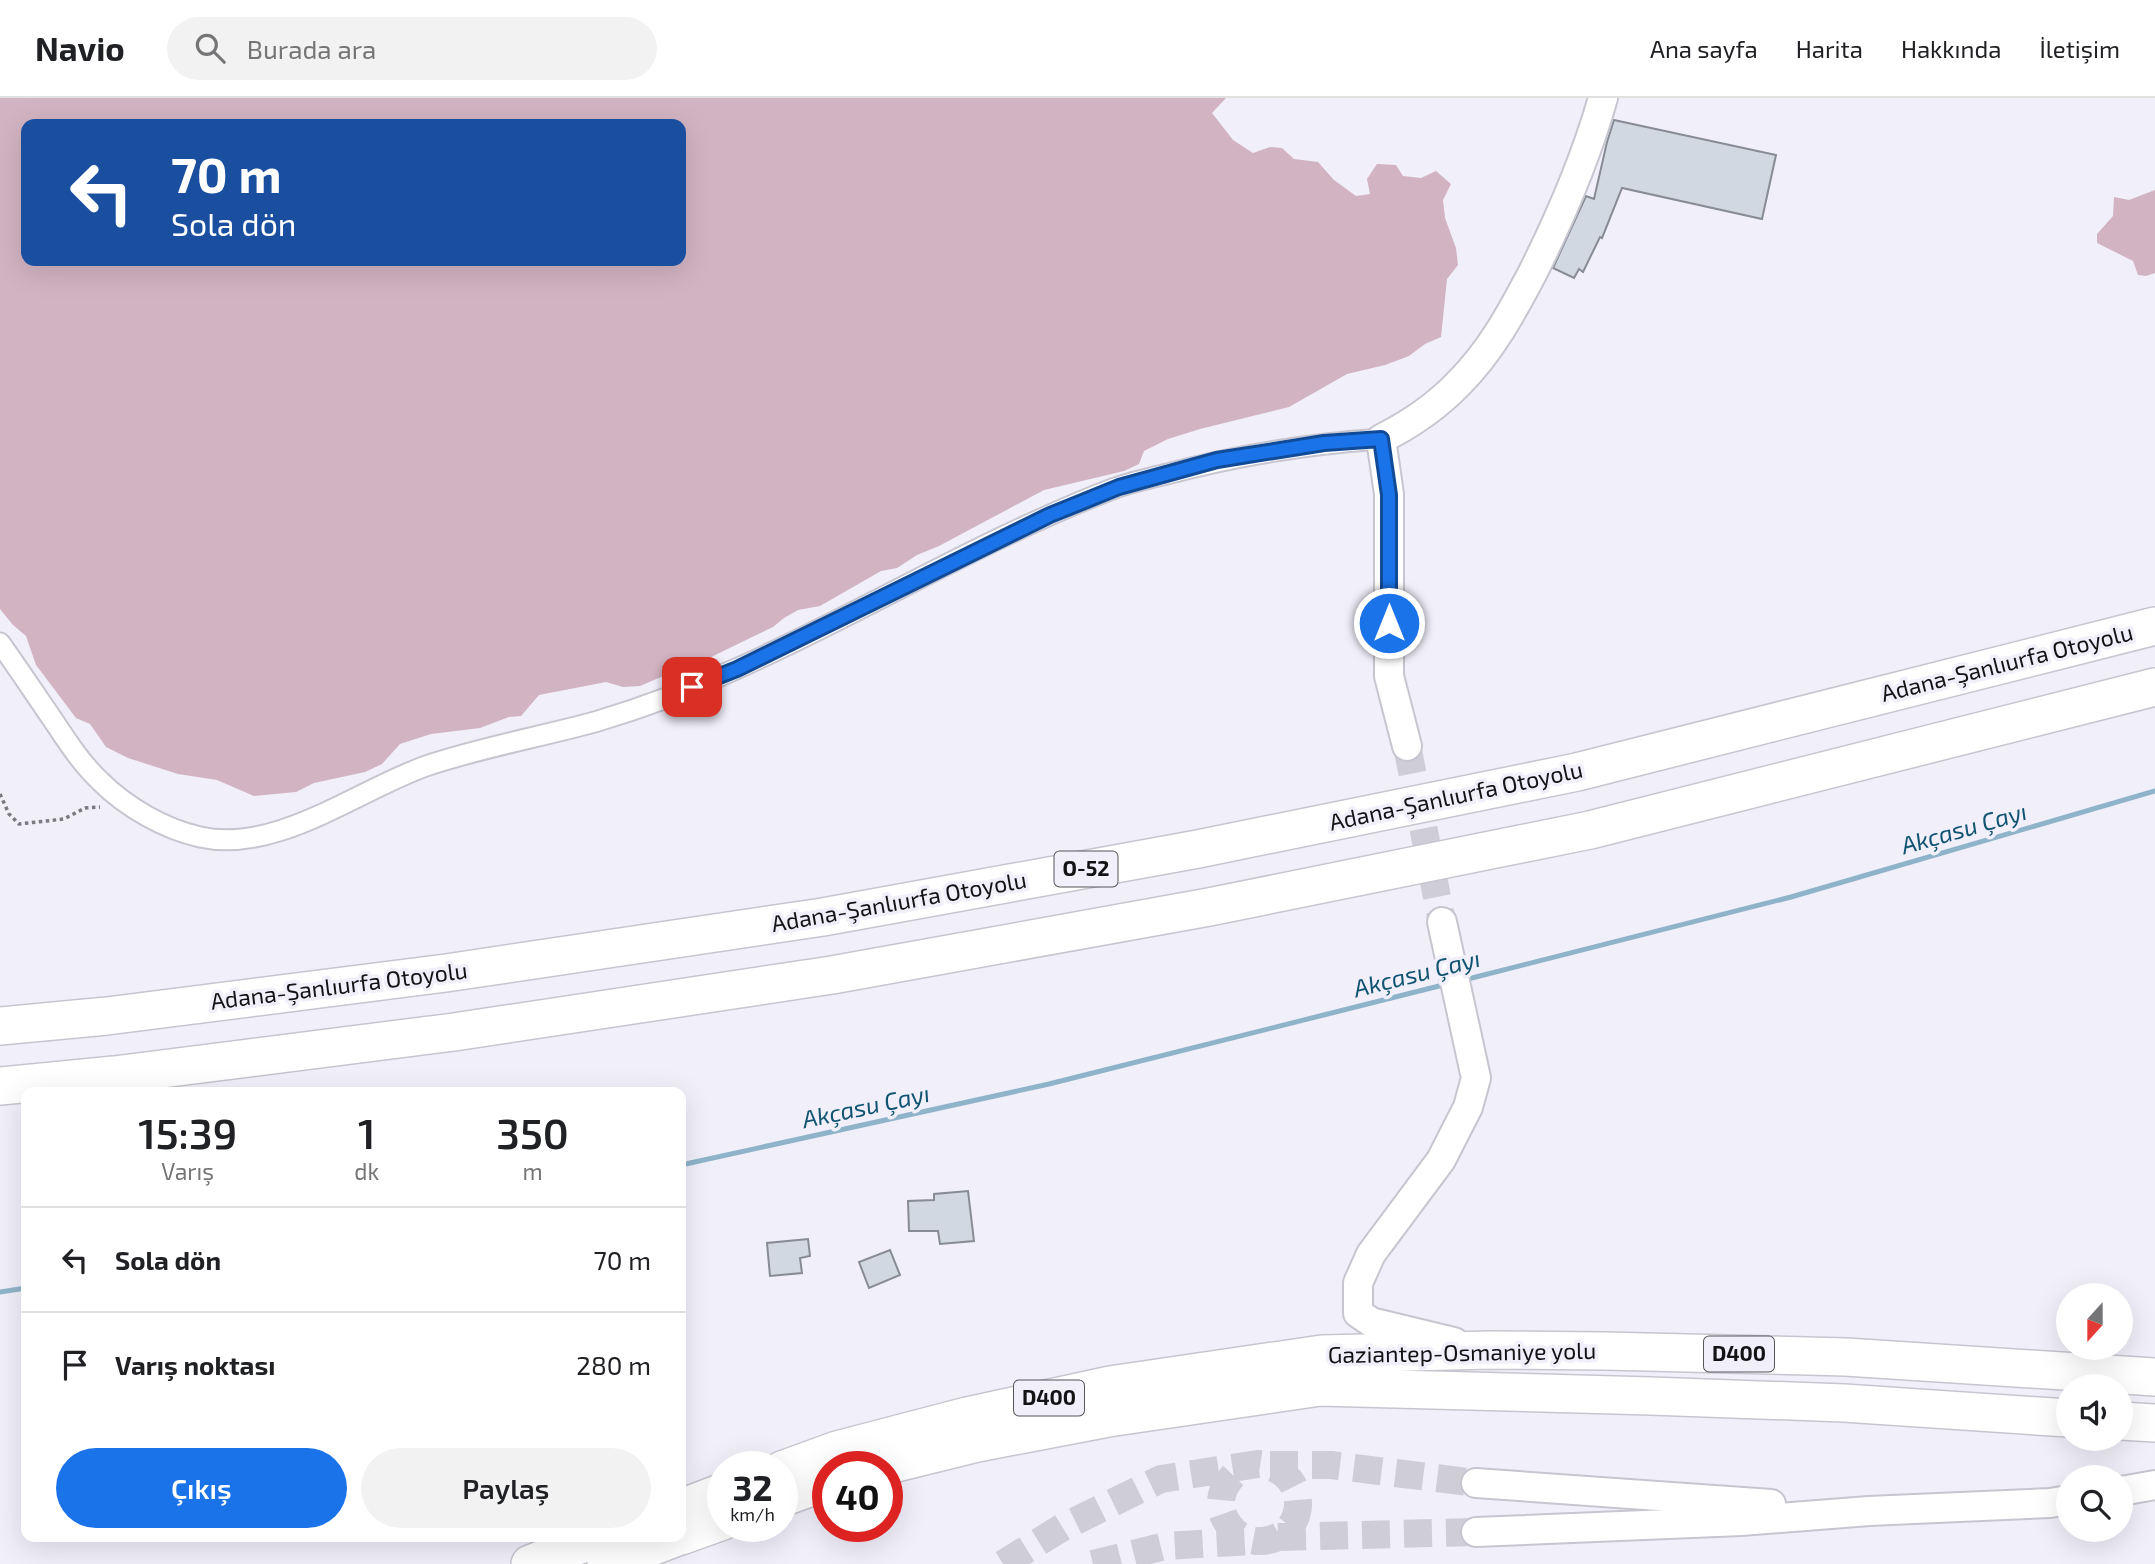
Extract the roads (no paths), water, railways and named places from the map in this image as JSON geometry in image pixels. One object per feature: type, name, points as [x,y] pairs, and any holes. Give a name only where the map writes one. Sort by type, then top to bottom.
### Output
[{"type":"highway","name":"Adana-Şanlıurfa Otoyolu","points":[[0,1026],[107,1016],[459,971],[822,917],[1198,849],[1577,772],[2155,626]]},
{"type":"highway","points":[[0,1086],[128,1073],[468,1030],[832,975],[1209,907],[1590,830],[2155,687]]},
{"type":"highway","name":"Gaziantep-Osmaniye yolu","points":[[798,1464],[838,1450],[941,1423],[1110,1385],[1322,1354],[1491,1350],[1846,1357],[2155,1377]]},
{"type":"highway","name":"Gaziantep-Osmaniye yolu","points":[[903,1461],[977,1443],[1108,1418],[1320,1387],[1817,1402],[2056,1417]]},
{"type":"highway","points":[[2133,1422],[2155,1423]]},
{"type":"highway","points":[[686,1506],[707,1498]]},
{"type":"highway","points":[[686,1534],[707,1527]]},
{"type":"highway","points":[[534,1562],[587,1542]]},
{"type":"highway","points":[[606,1564],[664,1542]]},
{"type":"street","points":[[0,643],[74,750],[100,782],[128,805],[166,826],[227,842],[292,827],[425,766],[599,721],[737,669],[1050,515],[1119,487],[1217,460],[1324,443],[1381,439],[1412,424],[1459,384],[1483,356],[1513,312],[1568,199],[1603,98]]},
{"type":"street","points":[[1381,439],[1389,495],[1389,676],[1406,746]]},
{"type":"street","points":[[1442,922],[1476,1078],[1468,1107],[1441,1160],[1371,1254],[1359,1283],[1358,1313],[1370,1322],[1491,1350]]},
{"type":"street","points":[[1476,1483],[1868,1511]]},
{"type":"street","points":[[2133,1489],[2155,1485]]},
{"type":"street","points":[[1476,1532],[1741,1521],[1868,1511],[2056,1502]]},
{"type":"waterway","name":"Akçasu Çayı","points":[[1464,980],[1791,897],[2155,791]]},
{"type":"waterway","name":"Akçasu Çayı","points":[[686,1164],[1049,1084],[1447,984]]},
{"type":"waterway","name":"Akçasu Çayı","points":[[0,1292],[21,1289]]},
{"type":"tunnel","points":[[1407,746],[1442,922]]},
{"type":"tunnel","points":[[1003,1564],[1063,1527],[1161,1479],[1258,1464],[1277,1469],[1289,1479],[1296,1492],[1298,1506],[1294,1520],[1286,1531],[1273,1539],[1256,1541],[1245,1538],[1231,1528],[1224,1517],[1221,1508],[1223,1492],[1231,1478],[1238,1471],[1245,1466]]},
{"type":"tunnel","points":[[1270,1465],[1331,1465],[1476,1483]]},
{"type":"tunnel","points":[[1278,1537],[1476,1532]]},
{"type":"tunnel","points":[[1093,1564],[1165,1546],[1252,1541]]}]
